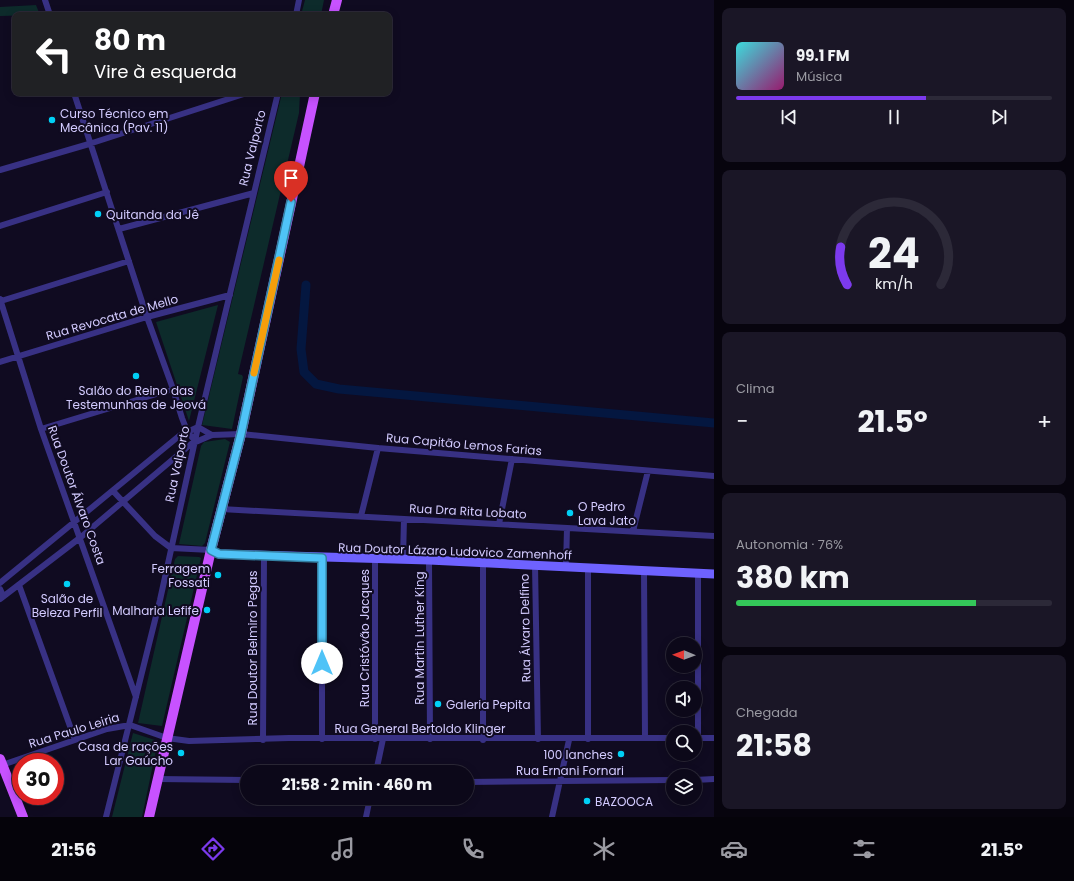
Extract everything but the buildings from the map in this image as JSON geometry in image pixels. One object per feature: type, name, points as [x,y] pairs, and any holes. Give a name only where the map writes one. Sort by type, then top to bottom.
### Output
[{"type":"main road","points":[[334,12],[337,0]]},
{"type":"main road","points":[[149,817],[211,550],[241,434],[314,96]]},
{"type":"main road","points":[[1,763],[23,817]]},
{"type":"street","points":[[45,0],[49,12]]},
{"type":"street","points":[[297,12],[299,0]]},
{"type":"street","points":[[0,589],[2,598],[81,537],[195,441],[187,431],[147,317],[107,192],[89,144],[75,96]]},
{"type":"street","points":[[0,170],[89,144],[238,96]]},
{"type":"street","name":"Rua Valporto","points":[[106,817],[130,725],[198,427],[277,96]]},
{"type":"street","points":[[0,226],[107,192]]},
{"type":"street","points":[[119,229],[254,193]]},
{"type":"street","points":[[0,300],[129,261]]},
{"type":"street","name":"Rua Revocata de Mello","points":[[0,362],[147,317],[230,295]]},
{"type":"street","name":"Rua Doutor Álvaro Costa","points":[[0,300],[73,522],[81,537],[136,697]]},
{"type":"street","points":[[42,429],[173,389]]},
{"type":"street","points":[[0,583],[73,522],[187,431],[198,427],[212,435]]},
{"type":"street","name":"Rua Capitão Lemos Farias","points":[[195,441],[212,435],[241,434],[378,448],[714,476]]},
{"type":"street","points":[[361,516],[378,448]]},
{"type":"street","points":[[499,524],[512,459]]},
{"type":"street","points":[[633,531],[648,471]]},
{"type":"street","points":[[113,491],[155,536],[171,548]]},
{"type":"street","name":"Rua Dra Rita Lobato","points":[[222,509],[714,536]]},
{"type":"street","points":[[403,559],[404,519]]},
{"type":"street","points":[[566,567],[567,528]]},
{"type":"street","name":"Rua Doutor Lázaro Ludovico Zamenhoff","points":[[171,548],[211,550],[219,554],[375,560],[429,560],[714,574]]},
{"type":"street","name":"Rua Doutor Belmiro Pegas","points":[[263,740],[264,556]]},
{"type":"street","points":[[322,558],[322,738]]},
{"type":"street","name":"Rua Cristóvão Jacques","points":[[375,560],[376,739]]},
{"type":"street","name":"Rua Martin Luther King","points":[[429,560],[430,739]]},
{"type":"street","points":[[483,563],[483,740]]},
{"type":"street","name":"Rua Álvaro Delfino","points":[[535,565],[538,739]]},
{"type":"street","points":[[588,568],[588,739]]},
{"type":"street","points":[[644,571],[645,738]]},
{"type":"street","points":[[696,725],[698,573]]},
{"type":"street","points":[[19,585],[75,740]]},
{"type":"street","name":"Rua General Bertoldo Klinger","points":[[130,725],[167,738],[189,741],[322,738],[483,740],[666,738]]},
{"type":"street","name":"Rua Paulo Leiria","points":[[1,763],[107,729],[130,725]]},
{"type":"street","points":[[702,738],[714,738]]},
{"type":"street","points":[[377,765],[383,739]]},
{"type":"street","points":[[552,817],[569,740]]},
{"type":"street","points":[[157,779],[240,780]]},
{"type":"street","points":[[702,780],[714,779]]},
{"type":"street","name":"Rua Ernani Fornari","points":[[474,782],[666,780]]},
{"type":"street","points":[[366,817],[369,805]]},
{"type":"green space","points":[[305,0],[324,0],[322,12],[302,12]]},
{"type":"green space","points":[[36,5],[39,12],[12,12],[12,16],[0,16],[0,7]]},
{"type":"green space","points":[[281,96],[300,96],[299,113],[238,374],[242,375],[243,377],[232,429],[202,425]]},
{"type":"green space","points":[[218,305],[189,421],[156,322]]},
{"type":"green space","points":[[225,439],[230,442],[205,543],[202,546],[179,544],[201,446],[204,442]]},
{"type":"green space","points":[[178,556],[201,558],[162,726],[138,723],[175,559]]},
{"type":"green space","points":[[133,733],[158,741],[142,817],[112,817]]},
{"type":"waterway","points":[[306,285],[301,349],[304,372],[316,384],[339,389],[714,423]]},
{"type":"slow traffic","points":[[254,373],[279,260]]},
{"type":"place","name":"Curso Técnico em Mecânica (Pav. 11)","points":[[52,120]]},
{"type":"place","name":"Quitanda da Jê","points":[[98,214]]},
{"type":"place","name":"Salão do Reino das Testemunhas de Jeová","points":[[136,376]]},
{"type":"place","name":"O Pedro Lava Jato","points":[[570,513]]},
{"type":"place","name":"Ferragem Fossati","points":[[218,575]]},
{"type":"place","name":"Salão de Beleza Perfil","points":[[67,584]]},
{"type":"place","name":"Malharia Lefife","points":[[207,610]]},
{"type":"place","name":"Galeria Pepita","points":[[438,704]]},
{"type":"place","name":"Casa de rações Lar Gaúcho","points":[[181,753]]},
{"type":"place","name":"100 lanches","points":[[621,754]]},
{"type":"place","name":"BAZOOCA","points":[[587,801]]},
{"type":"route","points":[[291,202],[241,434],[211,550],[219,554],[322,558],[322,663]]}]
